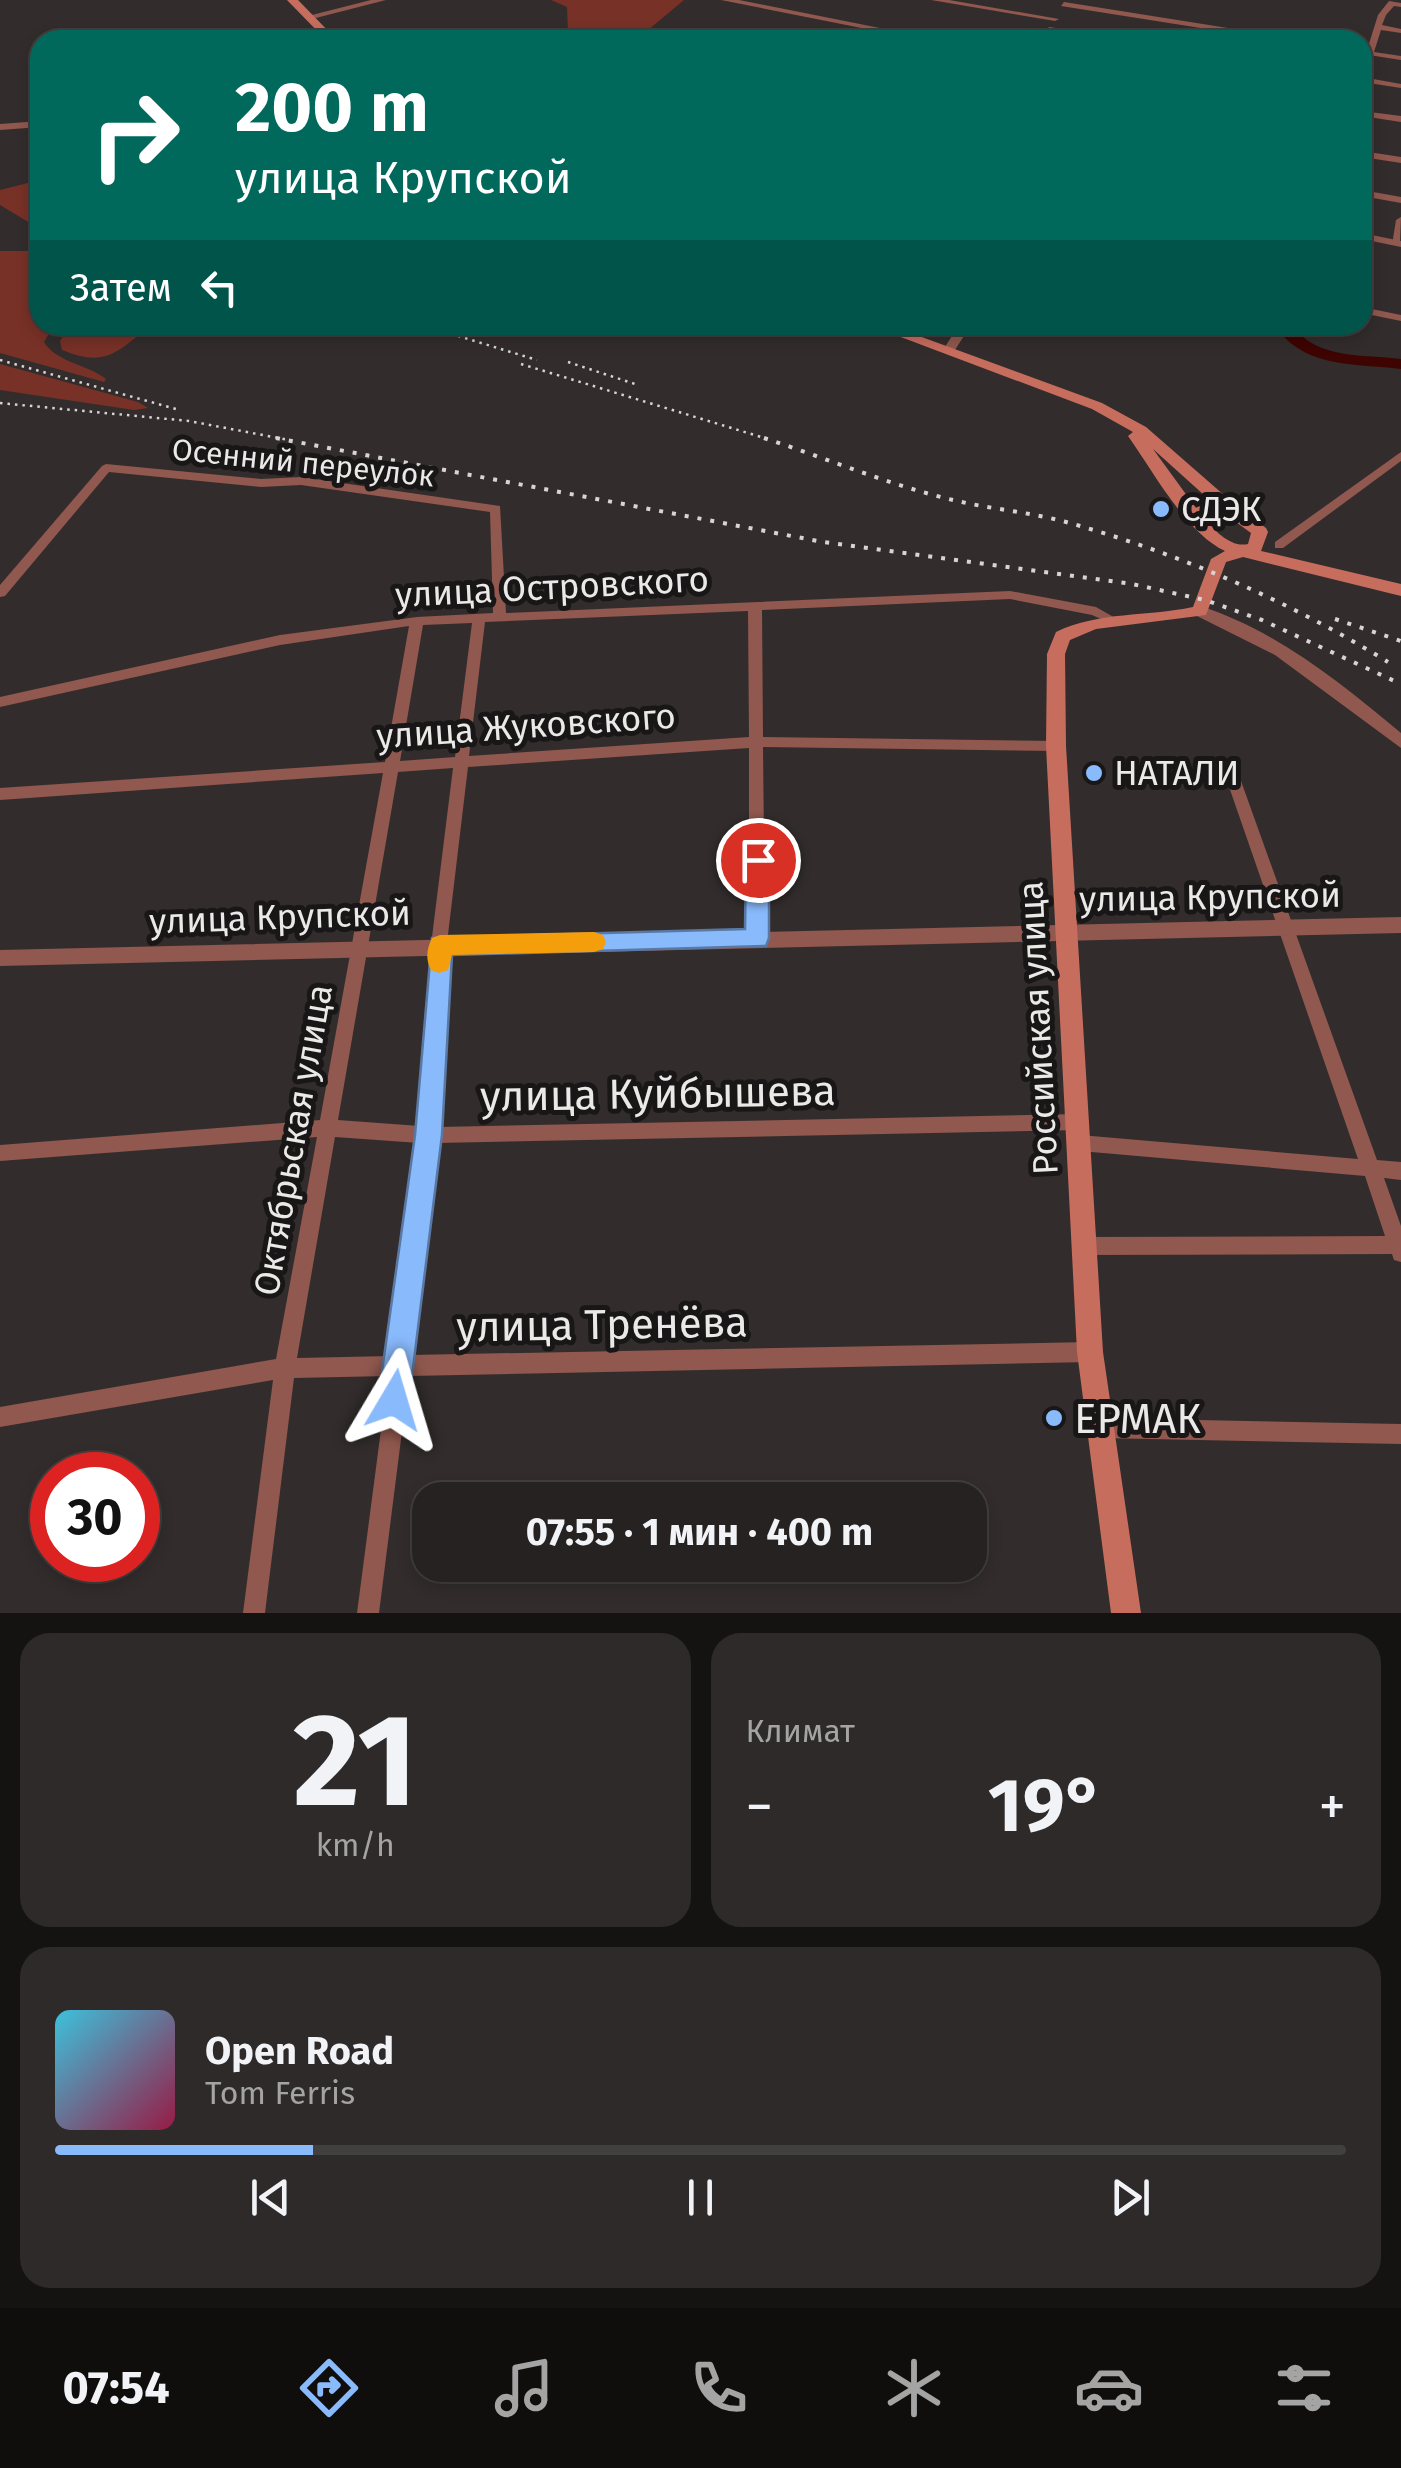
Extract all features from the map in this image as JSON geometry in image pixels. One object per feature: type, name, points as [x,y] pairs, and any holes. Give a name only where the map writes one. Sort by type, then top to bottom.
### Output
[{"type":"main road","points":[[292,0],[322,30]]},
{"type":"main road","points":[[905,335],[1117,417],[1141,430],[1260,532],[1345,576]]},
{"type":"main road","points":[[1117,417],[1135,435],[1208,534],[1223,546],[1401,590]]},
{"type":"main road","points":[[1196,519],[1205,507],[1234,512]]},
{"type":"main road","points":[[1219,559],[1256,547],[1260,532]]},
{"type":"main road","points":[[1200,611],[1219,559],[1208,534]]},
{"type":"main road","name":"Российская улица","points":[[1126,1613],[1090,1352],[1056,746],[1056,654],[1062,636],[1083,624],[1110,618],[1177,618],[1200,611]]},
{"type":"street","points":[[308,17],[382,0]]},
{"type":"street","points":[[726,0],[884,30]]},
{"type":"street","points":[[935,0],[1055,19]]},
{"type":"street","points":[[1054,30],[1048,29],[1065,2],[1231,30]]},
{"type":"street","points":[[1372,40],[1382,14],[1396,4]]},
{"type":"street","points":[[1379,27],[1401,30]]},
{"type":"street","points":[[1372,53],[1401,59]]},
{"type":"street","points":[[1400,85],[1393,67],[1401,59]]},
{"type":"street","points":[[1372,81],[1400,85]]},
{"type":"street","points":[[1372,115],[1401,120]]},
{"type":"street","points":[[0,127],[30,125]]},
{"type":"street","points":[[1372,156],[1401,160]]},
{"type":"street","points":[[1372,195],[1401,200]]},
{"type":"street","points":[[1372,238],[1398,243],[1401,220]]},
{"type":"street","points":[[1372,312],[1401,318]]},
{"type":"street","points":[[949,350],[959,335]]},
{"type":"street","points":[[1280,545],[1401,454]]},
{"type":"street","name":"Осенний переулок","points":[[0,594],[106,468],[261,482],[301,481],[496,509],[500,618]]},
{"type":"street","name":"улица Островского","points":[[0,702],[280,640],[417,622],[1010,596],[1096,611],[1110,618]]},
{"type":"street","points":[[755,606],[757,938]]},
{"type":"street","points":[[1200,611],[1230,622],[1298,661],[1401,742]]},
{"type":"street","points":[[368,1613],[428,1135],[440,945],[479,619]]},
{"type":"street","name":"Октябрьская улица","points":[[254,1613],[286,1368],[417,622]]},
{"type":"street","name":"улица Жуковского","points":[[0,794],[393,764],[758,742],[1056,746]]},
{"type":"street","points":[[1085,1246],[1400,1249],[1234,780]]},
{"type":"street","name":"улица Крупской","points":[[0,958],[361,946],[1401,926]]},
{"type":"street","name":"улица Куйбышева","points":[[0,1153],[329,1128],[428,1135],[1079,1132],[1401,1171]]},
{"type":"street","name":"улица Тренёва","points":[[0,1417],[286,1368],[1090,1352]]},
{"type":"street","points":[[1100,1428],[1401,1434]]},
{"type":"shaded area","points":[[551,0],[684,0],[648,30],[568,30],[567,7]]},
{"type":"shaded area","points":[[30,182],[30,223],[0,205],[0,190]]},
{"type":"shaded area","points":[[0,251],[30,251],[30,335],[48,335],[44,342],[57,355],[106,379],[104,382],[0,353]]},
{"type":"shaded area","points":[[64,335],[139,335],[120,350],[101,357],[62,350],[60,341]]},
{"type":"shaded area","points":[[0,364],[148,408],[134,410],[0,390]]},
{"type":"waterway","points":[[1290,335],[1319,354],[1401,364]]},
{"type":"railway","points":[[455,335],[537,360]]},
{"type":"railway","points":[[0,360],[176,409]]},
{"type":"railway","points":[[568,362],[635,384]]},
{"type":"railway","points":[[521,364],[771,440]]},
{"type":"railway","points":[[0,403],[189,421],[289,440]]},
{"type":"railway","points":[[276,438],[823,542],[1132,584],[1205,600],[1262,620],[1401,684]]},
{"type":"railway","points":[[764,438],[929,494],[1066,522],[1150,548],[1272,599],[1388,662]]},
{"type":"railway","points":[[1335,619],[1401,641]]},
{"type":"slow traffic","points":[[439,962],[440,945],[594,942]]},
{"type":"place","name":"СДЭК","points":[[1161,509]]},
{"type":"place","name":"НАТАЛИ","points":[[1094,773]]},
{"type":"place","name":"ЕРМАК","points":[[1054,1418]]},
{"type":"route","points":[[394,1400],[428,1135],[440,945],[757,938],[758,860]]}]
